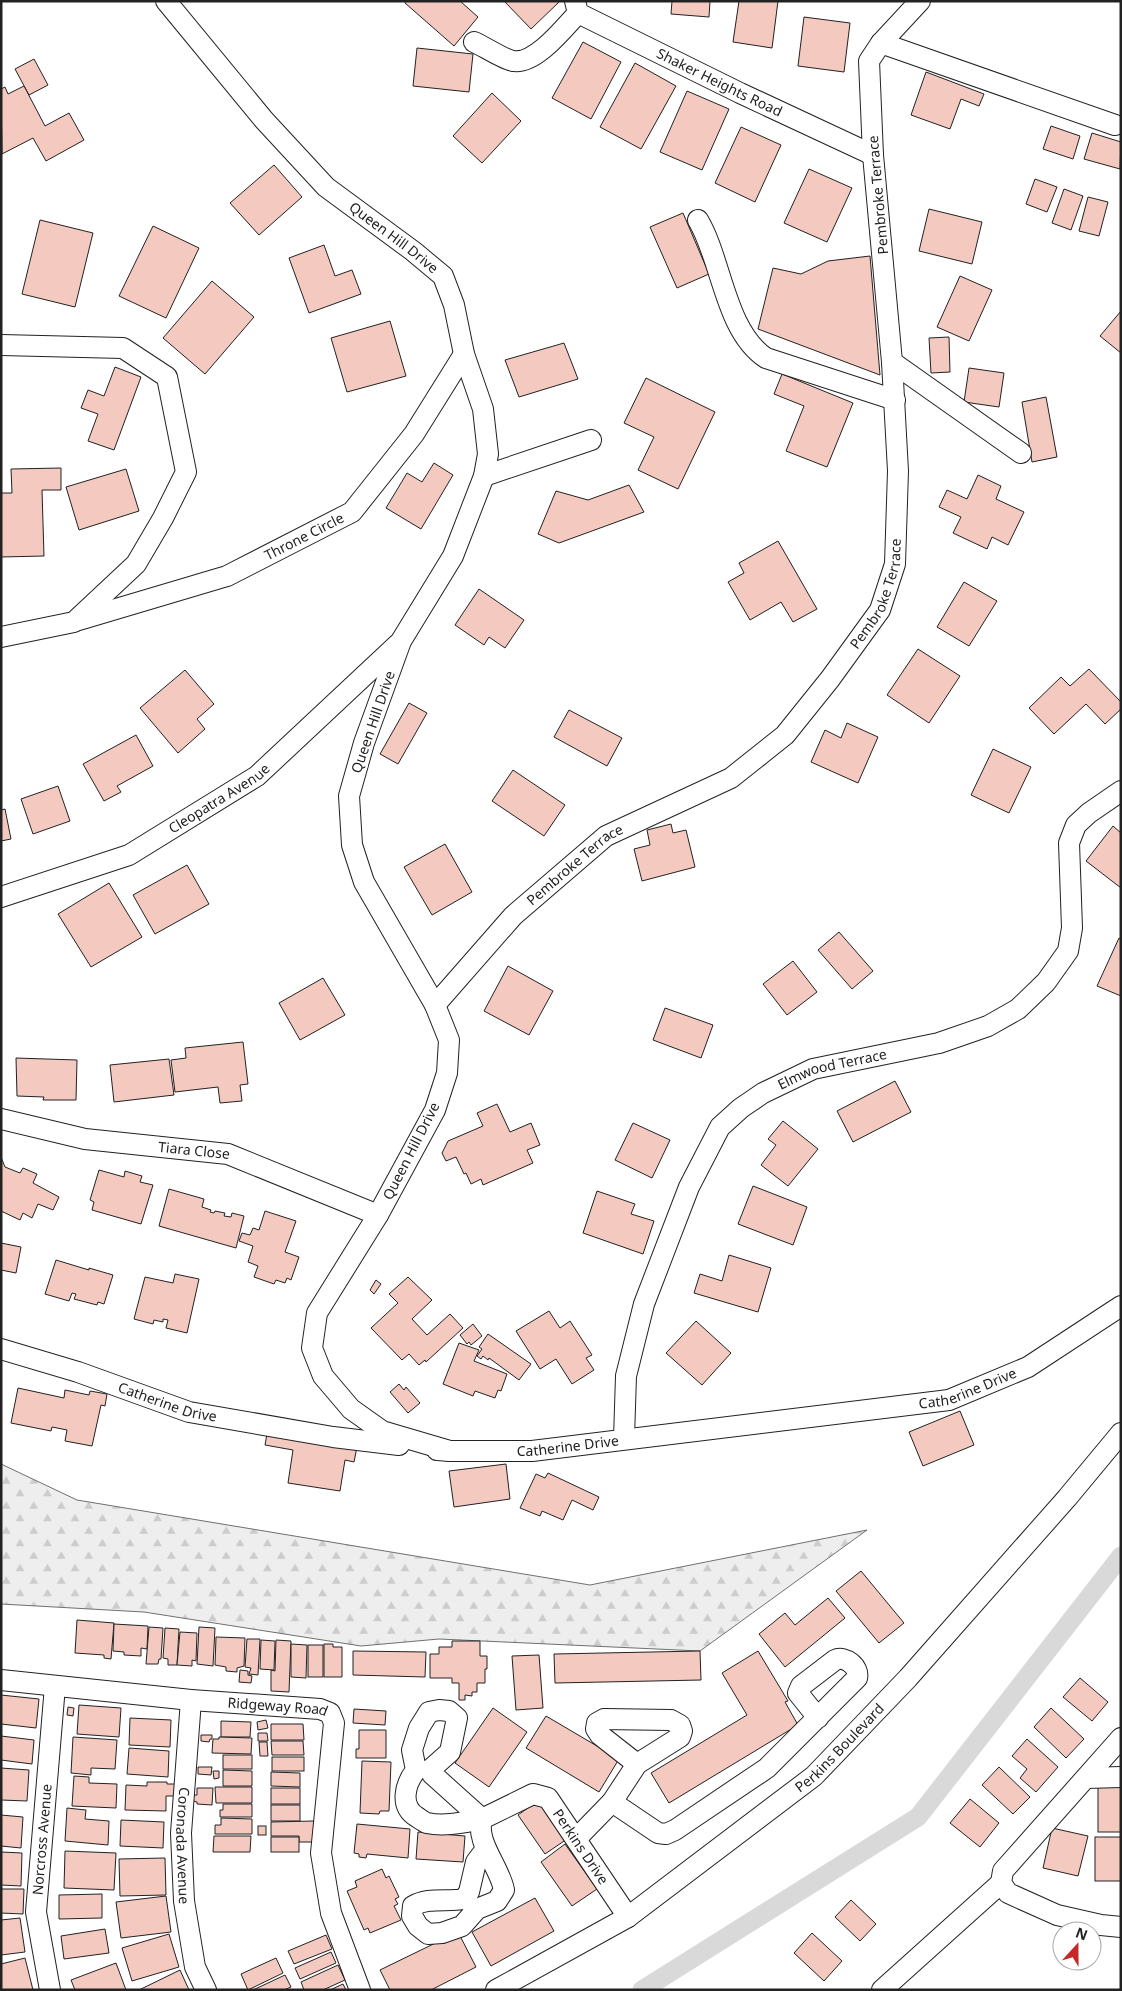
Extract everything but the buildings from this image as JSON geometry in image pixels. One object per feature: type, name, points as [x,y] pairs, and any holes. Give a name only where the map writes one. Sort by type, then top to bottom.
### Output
[{"type":"street","name":"Queen Hill Drive","points":[[166,1],[264,120],[326,186],[413,251],[443,276],[454,305],[464,354],[483,409],[488,454],[484,476],[453,556],[401,641],[364,743],[349,796],[352,845],[364,882],[435,1005],[449,1040],[447,1073],[435,1110],[378,1215],[317,1313],[312,1348],[323,1376],[350,1409],[382,1431],[450,1451]]},
{"type":"street","name":"Pembroke Terrace","points":[[435,1005],[513,916],[606,836],[731,778],[785,735],[830,679],[880,610],[895,564],[898,471],[892,362],[873,155],[869,61],[881,43],[920,1]]},
{"type":"street","points":[[474,42],[513,61],[525,60],[542,50],[576,7]]},
{"type":"street","name":"Shaker Heights Road","points":[[576,7],[740,93],[873,155]]},
{"type":"street","points":[[881,43],[1116,125]]},
{"type":"street","points":[[698,220],[706,234],[722,285],[742,333],[756,352],[766,358],[895,400]]},
{"type":"street","points":[[1,345],[123,348],[167,377],[186,472],[163,518],[136,564],[74,622]]},
{"type":"street","name":"Throne Circle","points":[[1,637],[74,622],[227,576],[352,512],[414,434],[464,354]]},
{"type":"street","points":[[892,362],[1021,453]]},
{"type":"street","points":[[484,476],[591,440]]},
{"type":"street","name":"Cleopatra Avenue","points":[[1,896],[129,855],[257,776],[401,641]]},
{"type":"street","name":"Elmwood Terrace","points":[[624,1438],[626,1376],[644,1304],[689,1188],[720,1128],[741,1108],[763,1093],[813,1069],[939,1043],[988,1026],[1018,1010],[1046,982],[1068,951],[1072,928],[1069,843],[1076,825],[1089,812],[1121,791]]},
{"type":"street","name":"Tiara Close","points":[[1,1118],[85,1139],[228,1154],[378,1215]]},
{"type":"street","name":"Catherine Drive","points":[[1,1349],[78,1372],[189,1412],[333,1437],[450,1451],[532,1451],[624,1438],[948,1400],[1028,1366],[1121,1306]]},
{"type":"street","name":"Perkins Boulevard","points":[[496,1990],[628,1917],[814,1776],[908,1678],[1067,1498],[1121,1433]]},
{"type":"street","name":"Ridgeway Road","points":[[1,1680],[191,1700],[320,1709],[330,1713],[334,1723],[321,1853],[330,1913],[360,1990]]},
{"type":"street","name":"Norcross Avenue","points":[[50,1990],[36,1912],[54,1686]]},
{"type":"street","name":"Coronada Avenue","points":[[191,1700],[181,1833],[184,1901],[194,1967],[206,1990]]},
{"type":"street","points":[[612,1802],[658,1833],[666,1834],[767,1768],[818,1718]]},
{"type":"street","points":[[882,1990],[1002,1877],[1121,1738]]},
{"type":"street","points":[[576,1839],[612,1802],[637,1764]]},
{"type":"street","name":"Perkins Drive","points":[[482,1818],[424,1771],[405,1788],[406,1802],[411,1813],[426,1823],[456,1823],[482,1818],[533,1794],[548,1798],[628,1917]]},
{"type":"street","points":[[1086,1778],[1121,1777]]},
{"type":"street","points":[[482,1818],[480,1826],[485,1850],[495,1864],[504,1890],[497,1902],[470,1904],[454,1901],[421,1901],[413,1906],[412,1916],[418,1926],[428,1934],[442,1933],[462,1926],[470,1904],[469,1892],[476,1862],[485,1850]]},
{"type":"street","points":[[1002,1877],[1008,1893],[1057,1915],[1101,1925],[1121,1927]]},
{"type":"green space","points":[[1,1464],[77,1500],[590,1585],[867,1530],[700,1651],[439,1639],[361,1646],[144,1612],[1,1604]]},
{"type":"waterway","points":[[642,1990],[918,1817],[1121,1556]]}]
